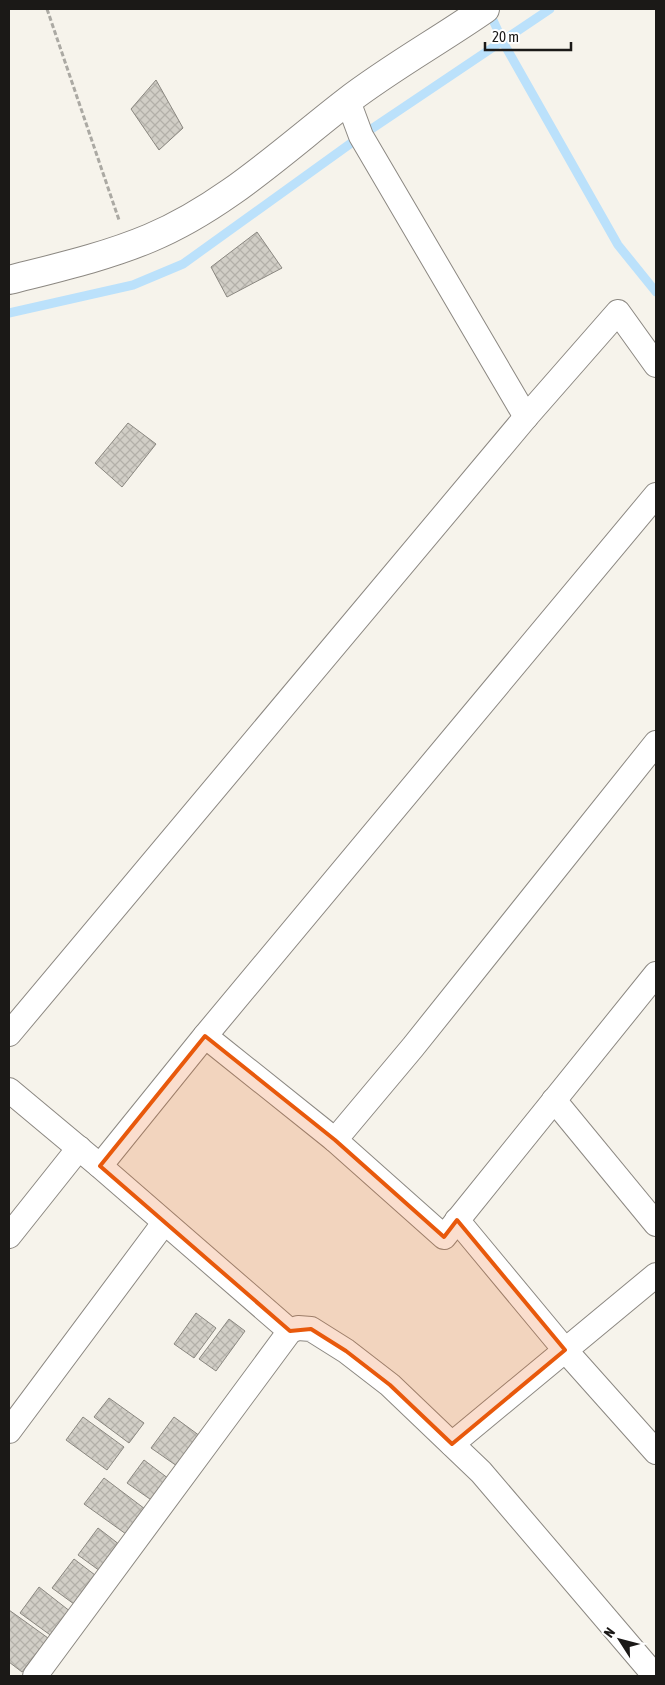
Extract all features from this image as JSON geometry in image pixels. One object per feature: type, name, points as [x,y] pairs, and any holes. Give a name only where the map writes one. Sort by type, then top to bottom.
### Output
[{"type":"street","points":[[9,280],[108,254],[152,237],[197,213],[252,178],[348,100],[480,12]]},
{"type":"street","points":[[348,100],[361,136],[526,417]]},
{"type":"street","points":[[9,1034],[526,417],[618,312],[656,365]]},
{"type":"street","points":[[100,1166],[205,1036],[656,495]]},
{"type":"street","points":[[335,1140],[413,1047],[656,743]]},
{"type":"street","points":[[205,1036],[335,1140],[444,1237],[655,977]]},
{"type":"street","points":[[9,1090],[100,1166],[290,1331]]},
{"type":"street","points":[[554,1100],[656,1224]]},
{"type":"street","points":[[9,1236],[79,1148]]},
{"type":"street","points":[[457,1220],[565,1350],[656,1452]]},
{"type":"street","points":[[9,1431],[164,1223]]},
{"type":"street","points":[[452,1444],[656,1275]]},
{"type":"street","points":[[35,1676],[290,1331],[298,1328],[311,1329],[346,1351],[390,1385],[481,1472],[655,1676]]},
{"type":"path","points":[[47,9],[128,246]]},
{"type":"highlighted area","points":[[205,1036],[335,1140],[444,1237],[457,1220],[565,1350],[452,1444],[390,1385],[346,1351],[311,1329],[290,1331],[100,1166]]},
{"type":"building","points":[[156,80],[183,128],[159,150],[131,109]]},
{"type":"building","points":[[257,232],[282,268],[227,297],[211,267]]},
{"type":"building","points":[[128,423],[156,444],[122,487],[95,463]]},
{"type":"building","points":[[196,1313],[216,1328],[194,1358],[174,1344]]},
{"type":"building","points":[[229,1319],[245,1331],[216,1371],[199,1359]]},
{"type":"building","points":[[109,1398],[144,1423],[129,1443],[94,1417]]},
{"type":"building","points":[[83,1417],[124,1447],[107,1470],[66,1440]]},
{"type":"building","points":[[174,1417],[200,1436],[177,1466],[151,1448]]},
{"type":"building","points":[[144,1460],[173,1482],[157,1504],[127,1483]]},
{"type":"building","points":[[104,1478],[145,1509],[126,1534],[84,1504]]},
{"type":"building","points":[[98,1528],[120,1545],[100,1571],[78,1555]]},
{"type":"building","points":[[74,1559],[95,1575],[74,1604],[52,1588]]},
{"type":"building","points":[[39,1587],[71,1612],[53,1637],[20,1613]]},
{"type":"building","points":[[9,1610],[48,1638],[22,1672],[9,1662]]},
{"type":"waterway","points":[[488,9],[503,42],[618,245],[656,292]]},
{"type":"waterway","points":[[9,313],[133,285],[183,264],[361,136],[550,9]]}]
